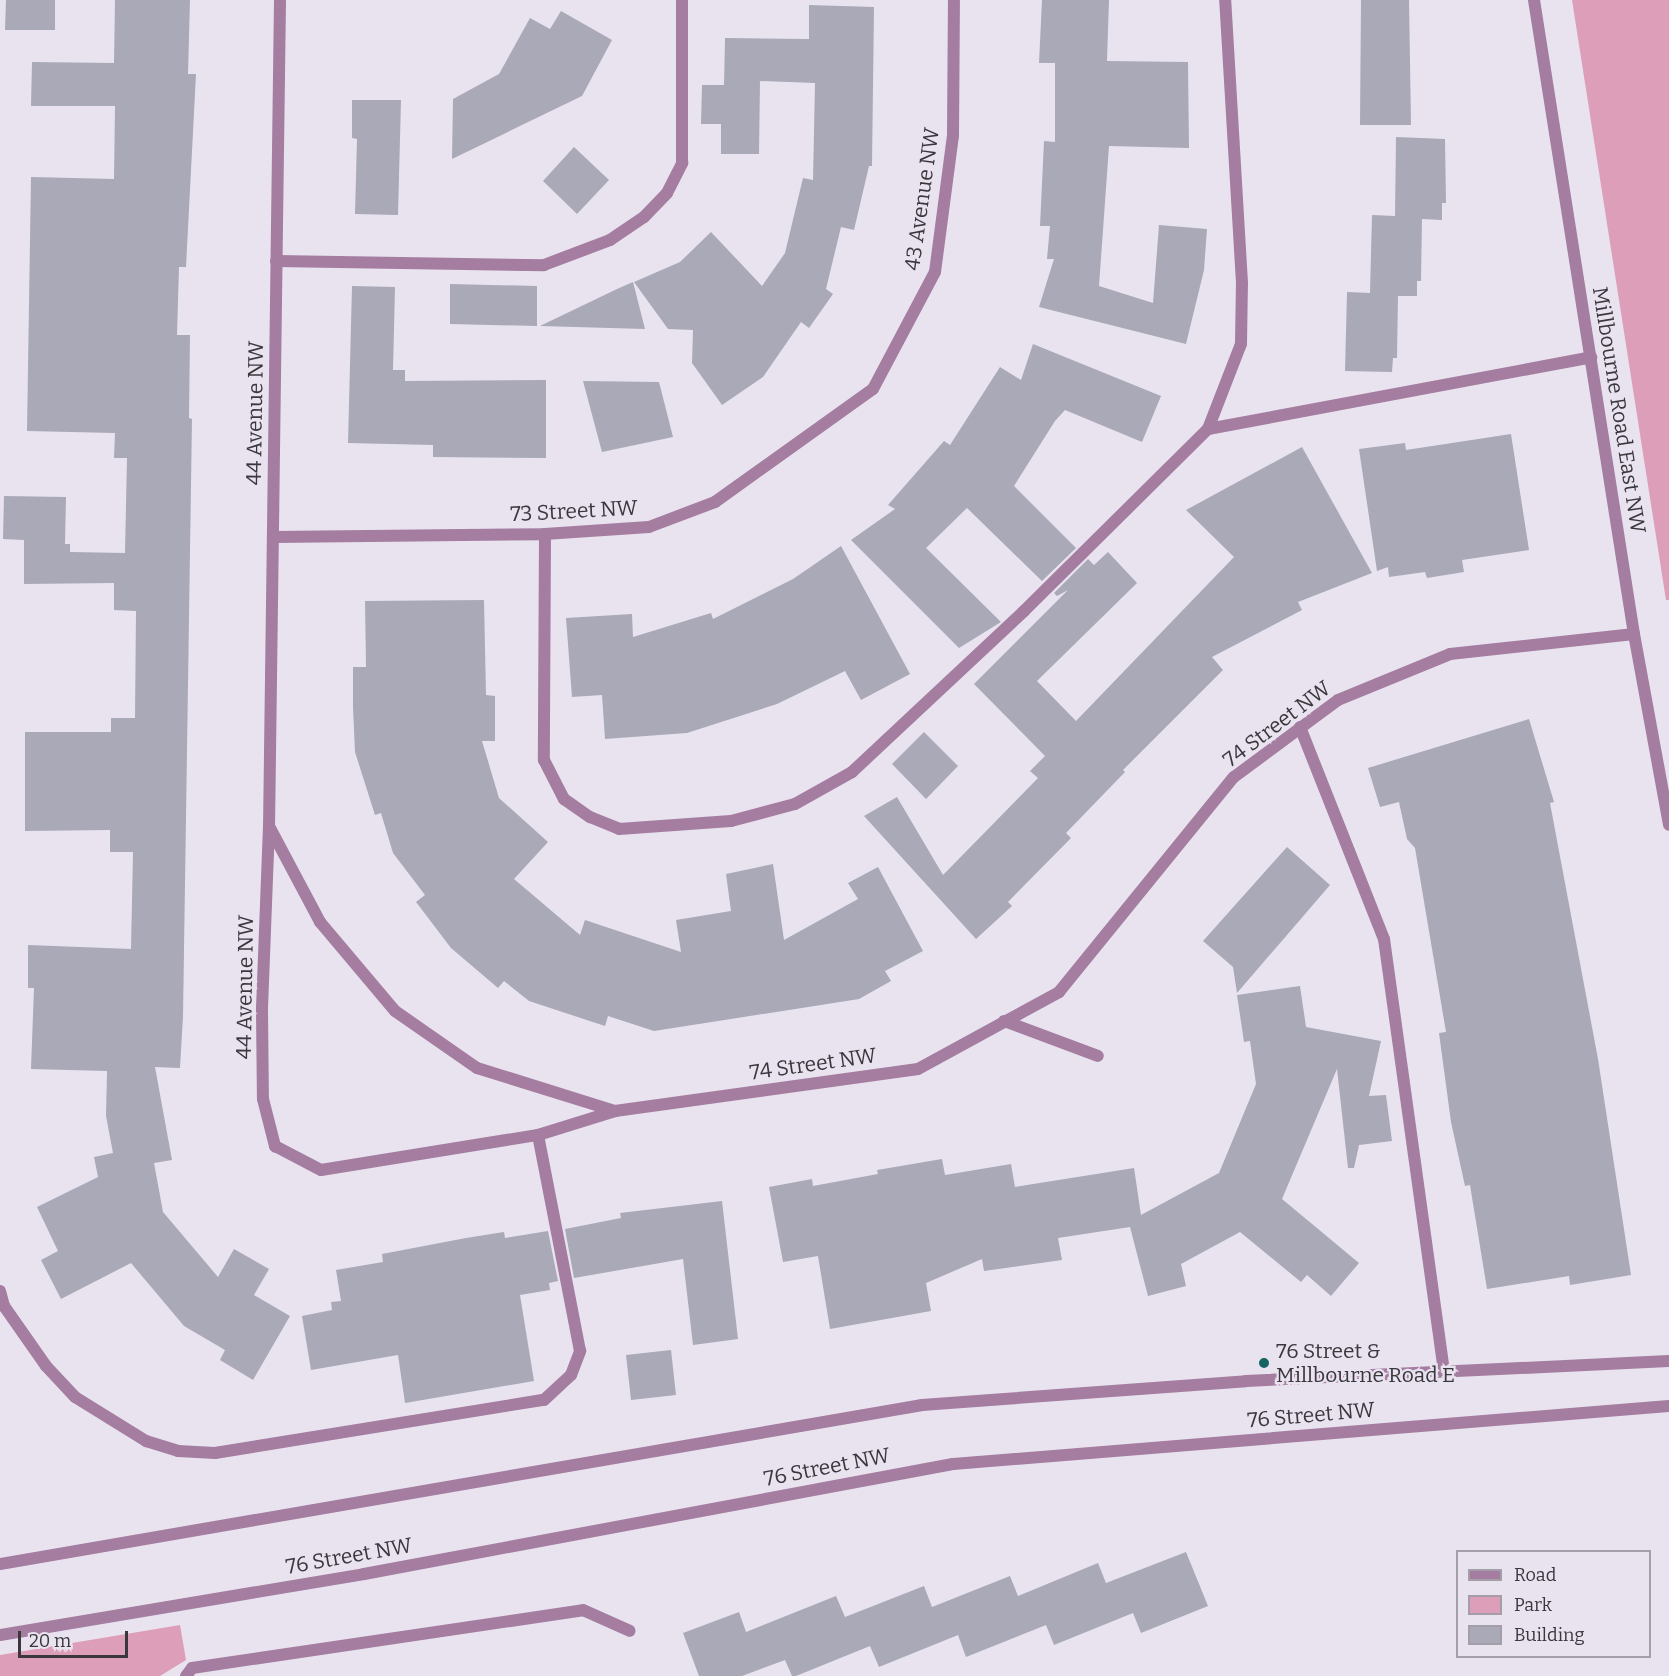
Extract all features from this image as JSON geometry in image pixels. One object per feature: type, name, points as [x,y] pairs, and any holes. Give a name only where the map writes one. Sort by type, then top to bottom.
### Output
[{"type":"street","name":"44 Avenue NW","points":[[275,1146],[262,1099],[262,1010],[269,826],[280,0]]},
{"type":"street","points":[[276,261],[544,265],[610,240],[644,217],[667,193],[682,163],[682,0]]},
{"type":"street","name":"43 Avenue NW","points":[[873,389],[935,272],[953,136],[954,0]]},
{"type":"street","points":[[544,534],[544,760],[564,799],[590,817],[619,829],[731,820],[795,804],[852,772],[1024,611],[1208,429],[1241,344],[1242,283],[1226,0]]},
{"type":"street","name":"Millbourne Road East NW","points":[[1534,0],[1634,634],[1669,825]]},
{"type":"street","points":[[1208,429],[1591,357]]},
{"type":"street","name":"73 Street NW","points":[[273,537],[544,534],[649,527],[715,502],[873,389]]},
{"type":"street","name":"74 Street NW","points":[[275,1146],[321,1170],[538,1135],[615,1111],[918,1069],[1059,992],[1234,777],[1338,700],[1450,654],[1634,634]]},
{"type":"street","points":[[1300,727],[1384,939],[1444,1370]]},
{"type":"street","name":"44 Avenue NW","points":[[269,826],[320,922],[395,1011]]},
{"type":"street","name":"74 Street NW","points":[[395,1011],[477,1068],[615,1111]]},
{"type":"street","points":[[1004,1022],[1098,1056]]},
{"type":"street","points":[[0,1291],[4,1306],[46,1366],[75,1397],[146,1441],[178,1451],[215,1453],[544,1400],[571,1375],[580,1351],[538,1135]]},
{"type":"street","name":"76 Street NW","points":[[0,1564],[922,1405],[1444,1370],[1669,1361]]},
{"type":"street","name":"76 Street NW","points":[[0,1635],[364,1574],[953,1464],[1669,1406]]},
{"type":"street","points":[[186,1676],[192,1668],[583,1610],[630,1631]]},
{"type":"green space","points":[[1572,0],[1669,0],[1669,600],[1666,600]]},
{"type":"green space","points":[[180,1625],[186,1660],[160,1676],[0,1676],[0,1655]]},
{"type":"building","points":[[6,0],[55,0],[55,30],[5,30]]},
{"type":"building","points":[[115,0],[190,0],[188,74],[196,74],[186,267],[179,267],[177,335],[190,335],[189,418],[192,419],[183,1016],[180,1068],[155,1067],[172,1160],[154,1163],[163,1212],[218,1277],[234,1249],[269,1269],[254,1295],[290,1316],[253,1380],[220,1360],[225,1350],[184,1326],[131,1263],[61,1299],[41,1260],[58,1251],[37,1207],[98,1177],[94,1157],[113,1153],[106,1116],[107,1071],[31,1069],[34,988],[28,988],[28,945],[131,949],[133,852],[110,852],[110,830],[25,831],[25,732],[111,732],[111,718],[135,718],[136,611],[114,610],[114,583],[24,584],[24,540],[3,539],[4,496],[66,497],[65,544],[70,544],[70,552],[125,553],[127,458],[114,458],[115,433],[27,431],[31,177],[114,179],[115,106],[31,106],[32,62],[114,63]]},
{"type":"building","points":[[1042,0],[1109,0],[1107,61],[1188,62],[1189,148],[1109,146],[1099,286],[1153,303],[1159,225],[1207,229],[1204,270],[1186,344],[1039,307],[1054,259],[1047,259],[1050,226],[1040,226],[1044,141],[1055,142],[1055,63],[1039,63]]},
{"type":"building","points":[[1361,0],[1409,0],[1411,125],[1360,125]]},
{"type":"building","points":[[809,5],[874,7],[872,166],[869,166],[854,230],[841,227],[826,289],[833,294],[809,328],[801,322],[763,377],[722,405],[692,363],[693,330],[668,329],[634,282],[680,262],[711,232],[762,286],[785,253],[803,178],[813,180],[815,83],[760,81],[759,154],[721,154],[721,124],[701,124],[702,85],[724,85],[725,38],[809,39]]},
{"type":"building","points":[[561,11],[612,40],[582,96],[452,159],[453,99],[499,74],[530,18],[550,29]]},
{"type":"building","points":[[352,100],[401,100],[398,215],[355,214],[357,139],[352,138]]},
{"type":"building","points":[[1396,137],[1445,139],[1446,203],[1442,203],[1442,220],[1422,219],[1421,281],[1417,281],[1417,296],[1398,296],[1397,358],[1393,358],[1392,372],[1345,371],[1347,292],[1370,293],[1372,215],[1395,216]]},
{"type":"building","points":[[574,147],[609,180],[577,214],[543,181]]},
{"type":"building","points":[[633,282],[645,329],[540,326],[617,289]]},
{"type":"building","points":[[450,284],[537,286],[537,326],[450,324]]},
{"type":"building","points":[[352,286],[395,287],[393,370],[405,370],[405,381],[546,380],[546,458],[433,457],[433,445],[348,443]]},
{"type":"building","points":[[1033,344],[1161,396],[1142,442],[1065,410],[1055,421],[1014,486],[1076,548],[1042,581],[967,508],[926,548],[1001,622],[959,648],[851,540],[895,509],[888,505],[944,441],[950,445],[1000,367],[1021,380]]},
{"type":"building","points":[[583,381],[659,382],[673,437],[602,452]]},
{"type":"building","points":[[1511,434],[1529,550],[1462,560],[1464,572],[1427,578],[1425,572],[1389,577],[1388,567],[1377,571],[1359,449],[1405,443],[1406,450]]},
{"type":"building","points":[[1302,447],[1372,573],[1298,602],[1302,610],[1212,657],[1223,670],[1123,770],[1125,772],[1066,833],[1071,838],[1008,902],[1012,906],[976,939],[864,816],[897,797],[943,875],[1038,778],[1030,771],[1045,756],[974,684],[1068,590],[1057,596],[1054,593],[1088,559],[1094,565],[1108,552],[1137,583],[1037,681],[1076,721],[1234,557],[1186,510]]},
{"type":"building","points":[[841,546],[910,674],[861,700],[845,671],[777,704],[687,733],[605,739],[602,695],[572,697],[566,618],[632,614],[633,637],[711,613],[713,619],[793,579]]},
{"type":"building","points":[[484,600],[486,695],[495,696],[495,741],[482,741],[499,798],[548,842],[514,879],[580,935],[585,920],[681,952],[676,920],[731,911],[726,874],[773,864],[784,940],[858,899],[848,883],[878,867],[923,951],[885,971],[891,981],[859,999],[654,1031],[608,1016],[605,1026],[529,1001],[504,981],[498,988],[451,948],[416,902],[425,895],[393,853],[381,813],[375,815],[355,752],[353,708],[353,667],[366,667],[365,601]]},
{"type":"building","points":[[1529,719],[1554,802],[1550,803],[1598,1059],[1631,1275],[1570,1285],[1569,1276],[1487,1289],[1470,1185],[1465,1186],[1451,1122],[1439,1033],[1446,1032],[1415,848],[1407,839],[1399,802],[1380,807],[1368,768]]},
{"type":"building","points":[[924,732],[958,766],[926,799],[892,764]]},
{"type":"building","points":[[1287,847],[1330,885],[1237,993],[1233,967],[1203,941]]},
{"type":"building","points":[[1300,986],[1306,1027],[1381,1041],[1369,1096],[1386,1095],[1392,1141],[1359,1145],[1354,1168],[1348,1168],[1337,1069],[1282,1199],[1359,1263],[1331,1296],[1307,1275],[1301,1282],[1240,1232],[1181,1264],[1186,1286],[1148,1296],[1130,1227],[1058,1238],[1062,1260],[984,1271],[982,1259],[926,1283],[931,1311],[830,1329],[818,1256],[783,1262],[769,1187],[812,1179],[813,1186],[878,1174],[877,1170],[942,1159],[945,1175],[1011,1164],[1015,1187],[1134,1168],[1141,1215],[1219,1173],[1256,1084],[1250,1041],[1244,1042],[1237,995]]},
{"type":"building","points":[[722,1201],[738,1339],[693,1345],[683,1259],[574,1278],[565,1229],[621,1218],[620,1213]]},
{"type":"building","points":[[548,1231],[558,1281],[549,1283],[550,1290],[520,1295],[534,1381],[405,1403],[398,1355],[311,1370],[302,1316],[332,1310],[331,1302],[341,1301],[336,1270],[383,1262],[382,1254],[466,1238],[504,1232],[505,1238]]},
{"type":"building","points":[[671,1350],[676,1395],[631,1400],[626,1355]]},
{"type":"building","points":[[1186,1552],[1208,1606],[1141,1633],[1133,1613],[1054,1645],[1046,1625],[966,1657],[958,1635],[879,1667],[870,1646],[796,1676],[792,1676],[785,1660],[742,1676],[699,1676],[683,1633],[739,1612],[746,1632],[836,1596],[845,1617],[924,1586],[932,1607],[1010,1576],[1018,1596],[1098,1563],[1106,1583]]},
{"type":"place","name":"76 Street & Millbourne Road E","points":[[1264,1363]]}]
